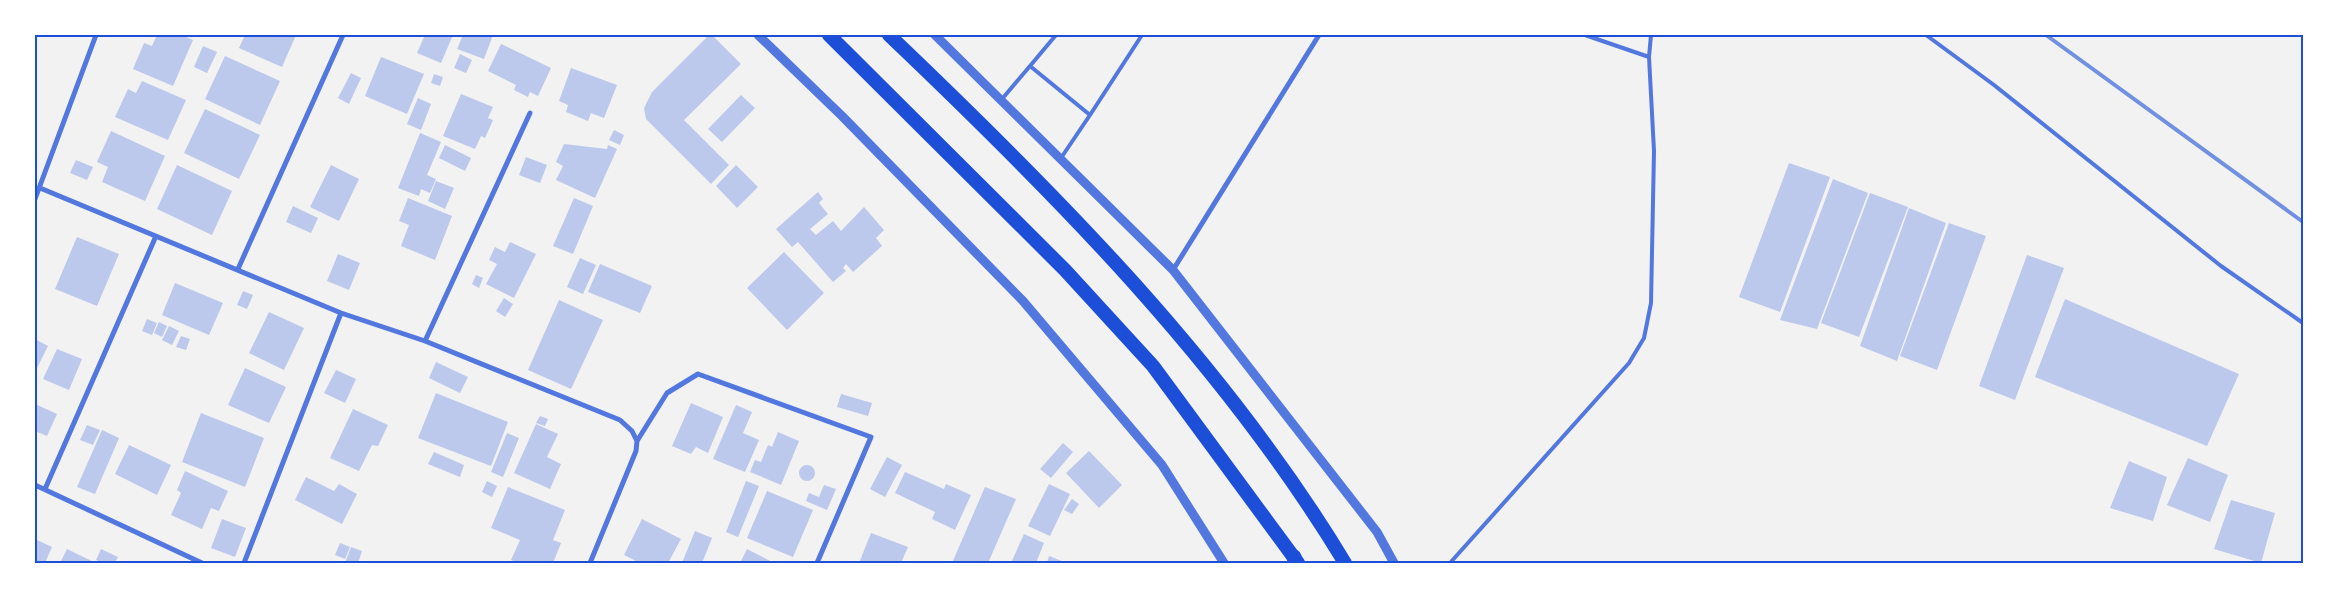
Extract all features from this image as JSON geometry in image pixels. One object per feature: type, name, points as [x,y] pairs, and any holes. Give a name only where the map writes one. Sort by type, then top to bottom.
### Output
[{"type":"highway","points":[[830,35],[1066,270],[1153,366],[1296,561]]},
{"type":"highway","points":[[889,35],[992,133],[1152,301],[1265,444],[1345,563]]},
{"type":"street","points":[[35,199],[96,35]]},
{"type":"street","points":[[238,269],[343,35]]},
{"type":"street","points":[[758,35],[842,116],[1023,302],[1162,464],[1224,563]]},
{"type":"street","points":[[935,35],[1173,270],[1377,532],[1394,563]]},
{"type":"street","points":[[1173,270],[1319,35]]},
{"type":"street","points":[[425,341],[530,113]]},
{"type":"street","points":[[40,188],[341,313],[425,341],[620,420],[632,431],[637,441]]},
{"type":"street","points":[[45,489],[156,236]]},
{"type":"street","points":[[244,563],[341,313]]},
{"type":"street","points":[[590,563],[636,451],[637,441],[667,392],[698,374],[871,437],[817,563]]},
{"type":"street","points":[[35,485],[202,563]]},
{"type":"lane","points":[[1002,100],[1056,35]]},
{"type":"lane","points":[[1061,158],[1142,35]]},
{"type":"lane","points":[[1584,35],[1649,57]]},
{"type":"lane","points":[[1450,563],[1629,364],[1644,338],[1651,302],[1654,151],[1649,57],[1651,35]]},
{"type":"lane","points":[[1926,35],[1994,85],[2221,266],[2303,323]]},
{"type":"lane","points":[[1030,66],[1090,115]]},
{"type":"building","points":[[157,35],[182,35],[193,40],[173,86],[133,69],[144,43],[152,46]]},
{"type":"building","points":[[245,35],[296,35],[282,67],[239,48]]},
{"type":"building","points":[[425,35],[453,35],[441,63],[417,53]]},
{"type":"building","points":[[463,35],[493,35],[484,59],[457,49]]},
{"type":"building","points":[[709,35],[712,35],[741,64],[684,120],[729,165],[711,184],[646,119],[644,108],[652,92]]},
{"type":"building","points":[[501,44],[551,68],[538,96],[530,92],[528,97],[514,90],[516,85],[488,71]]},
{"type":"building","points":[[203,46],[217,52],[207,73],[194,67]]},
{"type":"building","points":[[460,54],[472,60],[466,73],[454,68]]},
{"type":"building","points":[[225,56],[280,81],[260,125],[205,99]]},
{"type":"building","points":[[381,57],[424,74],[407,114],[365,96]]},
{"type":"building","points":[[571,68],[617,85],[604,118],[591,113],[588,121],[566,112],[568,105],[559,101]]},
{"type":"building","points":[[351,73],[361,78],[349,104],[338,98]]},
{"type":"building","points":[[434,74],[443,77],[440,86],[431,83]]},
{"type":"building","points":[[142,81],[186,100],[168,140],[115,117],[128,89],[136,93]]},
{"type":"building","points":[[461,94],[493,107],[488,118],[493,120],[485,138],[481,136],[475,149],[443,136]]},
{"type":"building","points":[[741,95],[755,108],[722,142],[708,129]]},
{"type":"building","points":[[418,98],[431,104],[421,130],[407,124]]},
{"type":"building","points":[[205,109],[260,135],[239,179],[184,153]]},
{"type":"building","points":[[614,130],[624,135],[620,145],[609,140]]},
{"type":"building","points":[[111,131],[165,156],[145,201],[102,182],[108,167],[97,162]]},
{"type":"building","points":[[420,133],[441,142],[427,175],[436,179],[430,193],[421,189],[419,196],[398,188]]},
{"type":"building","points":[[564,144],[607,149],[608,145],[617,149],[595,198],[556,180],[563,166],[556,162]]},
{"type":"building","points":[[445,145],[471,158],[465,171],[439,158]]},
{"type":"building","points":[[526,157],[547,165],[540,183],[519,175]]},
{"type":"building","points":[[76,160],[93,167],[87,180],[70,173]]},
{"type":"building","points":[[1789,163],[1830,177],[1780,312],[1739,297]]},
{"type":"building","points":[[177,165],[232,191],[212,235],[157,209]]},
{"type":"building","points":[[331,165],[359,179],[339,221],[310,207]]},
{"type":"building","points":[[736,165],[758,187],[737,208],[716,186]]},
{"type":"building","points":[[1833,179],[1868,193],[1817,329],[1780,320]]},
{"type":"building","points":[[436,181],[454,188],[445,209],[428,201]]},
{"type":"building","points":[[818,192],[823,199],[819,203],[828,214],[810,229],[816,235],[833,221],[841,231],[864,207],[884,230],[876,238],[882,246],[853,272],[846,264],[843,268],[846,271],[833,282],[798,242],[792,247],[776,229]]},
{"type":"building","points":[[1870,193],[1908,207],[1859,337],[1821,323]]},
{"type":"building","points":[[408,198],[452,216],[435,260],[401,246],[409,225],[399,221]]},
{"type":"building","points":[[574,198],[593,206],[573,254],[553,246]]},
{"type":"building","points":[[293,206],[318,218],[311,233],[286,222]]},
{"type":"building","points":[[1909,208],[1946,223],[1897,361],[1860,346]]},
{"type":"building","points":[[1949,223],[1986,236],[1937,370],[1900,356]]},
{"type":"building","points":[[77,237],[119,254],[97,306],[55,289]]},
{"type":"building","points":[[510,242],[536,254],[514,298],[486,284],[497,264],[489,260],[495,247],[505,252]]},
{"type":"building","points":[[784,252],[824,293],[787,330],[747,288]]},
{"type":"building","points":[[338,254],[360,263],[349,290],[327,281]]},
{"type":"building","points":[[2027,255],[2064,268],[2015,400],[1979,386]]},
{"type":"building","points":[[580,258],[596,265],[583,294],[567,287]]},
{"type":"building","points":[[600,264],[652,286],[640,313],[588,292]]},
{"type":"building","points":[[476,275],[483,278],[479,288],[472,284]]},
{"type":"building","points":[[175,283],[223,303],[209,335],[162,315]]},
{"type":"building","points":[[243,291],[253,295],[247,309],[237,305]]},
{"type":"building","points":[[504,298],[513,304],[505,317],[496,311]]},
{"type":"building","points":[[2065,299],[2239,374],[2207,446],[2035,377]]},
{"type":"building","points":[[559,300],[603,320],[571,389],[528,370]]},
{"type":"building","points":[[269,312],[304,328],[284,370],[249,353]]},
{"type":"building","points":[[147,319],[157,323],[152,335],[142,331]]},
{"type":"building","points":[[159,322],[167,326],[162,337],[154,333]]},
{"type":"building","points":[[169,326],[179,331],[172,345],[162,340]]},
{"type":"building","points":[[181,336],[190,339],[186,350],[176,347]]},
{"type":"building","points":[[35,339],[48,346],[35,372]]},
{"type":"building","points":[[57,349],[82,359],[69,390],[43,379]]},
{"type":"building","points":[[436,362],[468,377],[460,393],[429,378]]},
{"type":"building","points":[[245,368],[286,387],[269,423],[228,405]]},
{"type":"building","points":[[336,370],[356,379],[345,403],[324,393]]},
{"type":"building","points":[[436,393],[508,422],[491,466],[418,438]]},
{"type":"building","points":[[841,394],[872,403],[868,416],[837,407]]},
{"type":"building","points":[[691,403],[723,417],[708,453],[696,447],[691,454],[672,446]]},
{"type":"building","points":[[35,404],[57,414],[47,436],[35,431]]},
{"type":"building","points":[[736,405],[752,412],[743,433],[759,440],[745,472],[713,459]]},
{"type":"building","points":[[353,409],[388,425],[378,446],[372,445],[359,471],[330,458]]},
{"type":"building","points":[[201,413],[264,438],[245,487],[182,462]]},
{"type":"building","points":[[540,416],[548,419],[545,426],[536,423]]},
{"type":"building","points":[[536,424],[558,434],[547,457],[561,464],[550,489],[514,473]]},
{"type":"building","points":[[87,425],[100,430],[93,445],[80,440]]},
{"type":"building","points":[[102,430],[119,438],[95,494],[77,487]]},
{"type":"building","points":[[778,432],[799,441],[781,485],[750,472],[755,460],[761,462],[768,445],[772,447]]},
{"type":"building","points":[[507,433],[519,438],[503,477],[491,472]]},
{"type":"building","points":[[1063,443],[1073,452],[1051,478],[1040,469]]},
{"type":"building","points":[[129,445],[171,465],[157,495],[115,474]]},
{"type":"building","points":[[1089,451],[1122,485],[1099,508],[1066,473]]},
{"type":"building","points":[[434,452],[464,465],[460,477],[428,464]]},
{"type":"building","points":[[887,457],[902,465],[885,497],[870,489]]},
{"type":"building","points":[[2188,458],[2228,475],[2210,522],[2167,505]]},
{"type":"building","points":[[2129,461],[2167,477],[2153,521],[2110,508]]},
{"type":"building","points":[[804,465],[810,465],[815,470],[813,479],[804,481],[799,476],[799,470]]},
{"type":"building","points":[[185,471],[228,491],[219,511],[211,508],[202,529],[171,515],[181,493],[177,490]]},
{"type":"building","points":[[905,472],[944,489],[946,484],[971,495],[955,530],[932,519],[935,512],[895,493]]},
{"type":"building","points":[[306,477],[334,491],[339,484],[357,494],[342,524],[295,500]]},
{"type":"building","points":[[487,481],[497,486],[492,497],[482,492]]},
{"type":"building","points":[[746,481],[759,486],[738,537],[726,532]]},
{"type":"building","points":[[1049,484],[1070,494],[1050,536],[1028,526]]},
{"type":"building","points":[[824,485],[836,489],[827,510],[806,501],[809,493],[819,497]]},
{"type":"building","points":[[508,487],[565,510],[553,540],[561,543],[553,563],[535,561],[534,563],[518,563],[511,560],[520,540],[491,528]]},
{"type":"building","points":[[985,487],[1016,499],[988,563],[952,563]]},
{"type":"building","points":[[767,491],[813,510],[793,557],[747,538]]},
{"type":"building","points":[[1072,499],[1079,504],[1072,514],[1064,510]]},
{"type":"building","points":[[2231,500],[2275,513],[2261,563],[2214,549]]},
{"type":"building","points":[[222,519],[246,528],[235,557],[211,548]]},
{"type":"building","points":[[642,519],[681,539],[668,563],[640,563],[624,555]]},
{"type":"building","points":[[695,531],[712,538],[702,563],[682,563]]},
{"type":"building","points":[[871,533],[908,547],[901,563],[859,563]]},
{"type":"building","points":[[1024,534],[1044,543],[1036,563],[1011,563]]},
{"type":"building","points":[[35,539],[52,547],[45,563],[35,563]]},
{"type":"building","points":[[340,543],[350,547],[345,559],[335,555]]},
{"type":"building","points":[[351,547],[362,551],[358,563],[345,563]]},
{"type":"building","points":[[67,549],[96,563],[60,563]]},
{"type":"building","points":[[101,549],[118,557],[115,563],[102,563],[96,560]]},
{"type":"building","points":[[747,549],[774,563],[740,563]]},
{"type":"building","points":[[1049,556],[1067,563],[1047,563]]},
{"type":"railway","points":[[2046,35],[2303,222]]}]
